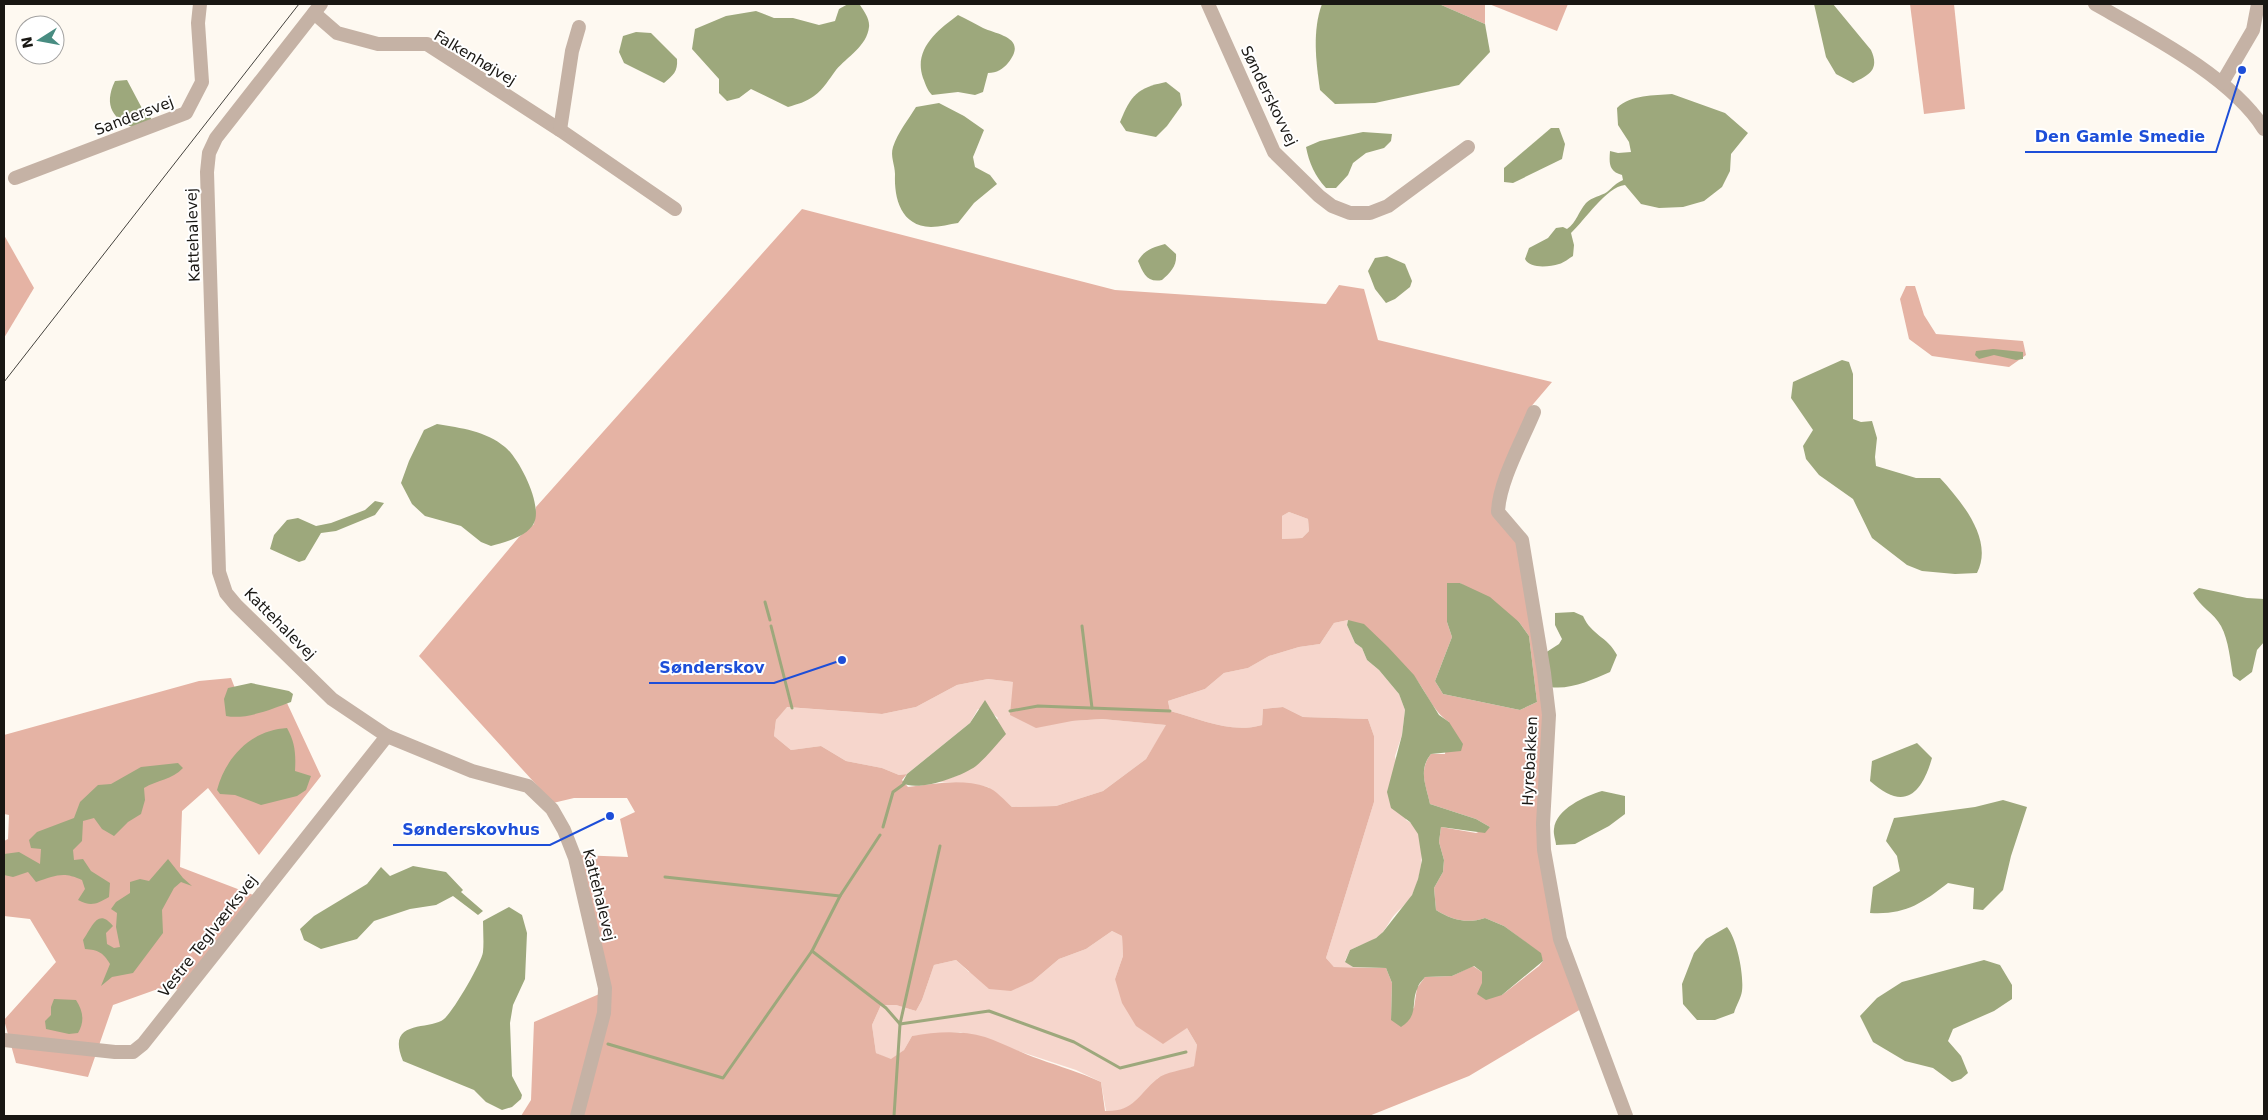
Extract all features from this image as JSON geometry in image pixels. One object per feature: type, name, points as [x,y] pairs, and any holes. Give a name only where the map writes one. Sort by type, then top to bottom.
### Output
[{"type":"street","name":"Sandersvej","points":[[15,178],[186,113],[202,82],[198,23],[200,4]]},
{"type":"street","name":"Sønderskovvej","points":[[1208,4],[1274,152],[1319,196],[1332,206],[1350,213],[1370,213],[1388,206],[1468,147]]},
{"type":"street","points":[[2095,4],[2192,62],[2222,83],[2245,103],[2264,129]]},
{"type":"street","points":[[2222,83],[2252,30],[2258,4]]},
{"type":"street","name":"Falkenhøjvej","points":[[317,8],[337,33],[378,44],[427,44],[560,130],[675,209]]},
{"type":"street","name":"Kattehalevej","points":[[317,8],[216,138],[209,153],[207,172],[219,572],[226,593],[332,699],[387,736],[472,771],[528,786],[552,809],[564,830],[575,858],[605,988],[604,1013],[577,1116]]},
{"type":"street","points":[[560,130],[572,51],[579,27]]},
{"type":"street","name":"Hyrebakken","points":[[1534,412],[1502,493],[1498,512],[1522,540],[1544,673],[1549,715],[1543,824],[1544,850],[1560,939],[1626,1116]]},
{"type":"street","name":"Vestre Teglværksvej","points":[[4,1040],[115,1052],[133,1052],[143,1044],[387,736]]},
{"type":"shaded area","points":[[848,4],[860,5],[869,21],[865,40],[836,70],[818,93],[805,101],[788,107],[751,89],[739,98],[727,101],[719,93],[719,79],[692,49],[695,29],[726,16],[756,11],[774,18],[793,18],[819,25],[835,21],[839,9]]},
{"type":"shaded area","points":[[1322,4],[1439,4],[1485,24],[1490,52],[1459,85],[1375,103],[1335,104],[1320,90],[1316,58],[1316,36]]},
{"type":"shaded area","points":[[1439,4],[1485,4],[1485,24]]},
{"type":"shaded area","points":[[1489,4],[1568,4],[1557,31]]},
{"type":"shaded area","points":[[1814,4],[1833,4],[1871,50],[1874,62],[1873,67],[1864,77],[1853,83],[1836,74],[1826,57]]},
{"type":"shaded area","points":[[1910,4],[1954,4],[1965,109],[1924,114]]},
{"type":"shaded area","points":[[958,15],[1009,39],[1015,48],[1013,55],[1002,69],[988,73],[983,92],[975,95],[958,92],[932,95],[923,78],[921,58],[929,41]]},
{"type":"shaded area","points":[[636,32],[651,33],[677,59],[677,67],[674,73],[664,83],[624,63],[619,52],[623,36]]},
{"type":"shaded area","points":[[127,80],[145,114],[151,118],[152,123],[137,129],[116,116],[110,105],[115,81]]},
{"type":"shaded area","points":[[1166,82],[1180,93],[1182,105],[1167,126],[1156,137],[1126,131],[1120,122],[1136,94],[1148,87]]},
{"type":"shaded area","points":[[1672,94],[1725,113],[1748,133],[1731,154],[1730,171],[1722,187],[1704,201],[1683,207],[1659,208],[1641,204],[1625,185],[1618,187],[1603,198],[1571,233],[1574,245],[1573,256],[1561,263],[1550,266],[1535,266],[1527,262],[1525,259],[1529,248],[1548,238],[1556,228],[1563,227],[1567,229],[1586,203],[1607,192],[1623,180],[1622,175],[1612,169],[1610,160],[1610,151],[1618,153],[1631,152],[1629,142],[1618,125],[1617,108],[1623,103],[1636,98]]},
{"type":"shaded area","points":[[939,103],[964,116],[984,130],[973,157],[975,167],[990,175],[997,184],[974,203],[958,223],[931,227],[913,222],[901,210],[896,193],[892,150],[903,126],[916,107]]},
{"type":"shaded area","points":[[1551,128],[1559,128],[1565,144],[1562,159],[1513,183],[1504,182],[1504,168]]},
{"type":"shaded area","points":[[1363,132],[1392,134],[1391,141],[1384,148],[1366,153],[1353,163],[1348,175],[1336,188],[1326,188],[1313,169],[1306,147],[1320,141]]},
{"type":"shaded area","points":[[802,209],[1115,290],[1326,304],[1339,285],[1364,289],[1378,340],[1552,382],[1529,409],[1496,513],[1520,544],[1543,686],[1541,850],[1581,1009],[1469,1076],[1369,1116],[521,1116],[531,1100],[534,1022],[611,989],[579,855],[628,857],[620,819],[635,812],[627,798],[574,798],[553,803],[419,656],[519,537],[534,524],[536,507]],"holes":[[[1289,512],[1308,519],[1309,531],[1302,538],[1282,539],[1282,516]],[[1447,583],[1460,583],[1519,622],[1529,636],[1537,702],[1520,710],[1443,694],[1435,681],[1452,637],[1447,622]],[[1348,620],[1404,666],[1416,679],[1438,712],[1449,722],[1445,754],[1431,754],[1425,766],[1424,778],[1430,804],[1476,819],[1490,827],[1476,833],[1441,827],[1439,842],[1444,860],[1443,872],[1434,888],[1436,910],[1448,916],[1466,921],[1485,918],[1504,926],[1540,953],[1543,961],[1539,966],[1502,995],[1483,983],[1482,972],[1473,966],[1452,976],[1425,977],[1417,988],[1414,1008],[1391,1020],[1392,983],[1386,968],[1334,967],[1326,958],[1374,802],[1374,736],[1368,719],[1303,717],[1283,707],[1263,709],[1262,725],[1238,728],[1227,727],[1170,711],[1168,701],[1205,689],[1224,673],[1248,668],[1269,656],[1299,647],[1320,644],[1334,623]],[[988,679],[1013,682],[1010,715],[1036,728],[1072,721],[1102,719],[1166,725],[1146,759],[1103,791],[1056,806],[1012,807],[990,788],[977,784],[948,782],[908,787],[902,780],[907,774],[899,775],[882,768],[846,761],[821,746],[791,750],[774,736],[776,720],[787,707],[882,714],[916,707],[957,685]],[[1112,931],[1122,936],[1123,956],[1115,979],[1122,1003],[1136,1026],[1163,1044],[1187,1028],[1197,1045],[1194,1066],[1160,1077],[1129,1106],[1115,1111],[1105,1111],[1101,1082],[1078,1072],[1032,1057],[985,1037],[957,1033],[912,1036],[904,1050],[891,1059],[876,1053],[872,1025],[881,1005],[896,1005],[916,1011],[922,1000],[934,965],[956,960],[989,989],[1011,991],[1033,981],[1059,959],[1086,949]]]},
{"type":"shaded area","points":[[4,235],[34,288],[4,338]]},
{"type":"shaded area","points":[[1165,244],[1176,254],[1174,265],[1162,280],[1153,280],[1146,276],[1138,261],[1146,252]]},
{"type":"shaded area","points":[[1387,256],[1405,264],[1412,281],[1410,287],[1395,299],[1386,303],[1375,289],[1368,271],[1375,258]]},
{"type":"shaded area","points":[[1906,286],[1915,286],[1924,315],[1936,334],[2023,341],[2026,355],[2009,367],[1932,356],[1909,339],[1900,299]]},
{"type":"shaded area","points":[[1993,349],[2023,352],[2023,359],[2016,360],[1994,355],[1979,359],[1975,355],[1976,351]]},
{"type":"shaded area","points":[[1842,360],[1849,362],[1853,374],[1853,419],[1861,422],[1872,421],[1877,438],[1876,466],[1916,478],[1940,478],[1966,510],[1979,535],[1981,560],[1977,573],[1955,574],[1922,571],[1907,565],[1872,538],[1853,499],[1819,475],[1806,459],[1803,446],[1813,430],[1791,398],[1793,382]]},
{"type":"shaded area","points":[[437,424],[464,429],[490,437],[511,453],[523,471],[535,505],[536,515],[531,528],[515,538],[491,546],[481,542],[461,526],[425,516],[412,504],[401,483],[424,430]]},
{"type":"shaded area","points":[[375,501],[384,503],[375,515],[336,531],[321,533],[305,560],[299,562],[270,549],[274,535],[287,520],[298,518],[316,526],[331,523],[365,510]]},
{"type":"shaded area","points":[[1289,512],[1308,519],[1309,531],[1302,538],[1282,539],[1282,516]]},
{"type":"shaded area","points":[[1447,583],[1460,583],[1490,597],[1519,622],[1529,636],[1537,702],[1520,710],[1443,694],[1435,681],[1452,637],[1447,622]]},
{"type":"shaded area","points":[[2199,588],[2247,598],[2264,599],[2264,642],[2257,650],[2252,672],[2240,681],[2233,676],[2228,644],[2221,626],[2193,593]]},
{"type":"shaded area","points":[[1574,612],[1583,616],[1591,628],[1609,644],[1617,655],[1610,672],[1573,686],[1550,687],[1545,653],[1559,644],[1562,639],[1555,625],[1555,613]]},
{"type":"shaded area","points":[[1348,620],[1347,625],[1355,643],[1362,648],[1367,660],[1379,670],[1399,694],[1405,710],[1402,735],[1395,756],[1406,820],[1414,826],[1418,834],[1422,854],[1419,877],[1408,901],[1392,918],[1381,934],[1350,950],[1345,961],[1353,967],[1334,967],[1326,958],[1374,802],[1374,736],[1368,719],[1303,717],[1283,707],[1263,709],[1262,725],[1238,728],[1227,727],[1170,711],[1168,701],[1205,689],[1224,673],[1248,668],[1269,656],[1299,647],[1320,644],[1334,623]]},
{"type":"shaded area","points":[[1348,620],[1364,624],[1414,675],[1439,715],[1449,722],[1463,744],[1461,751],[1431,754],[1427,760],[1424,778],[1430,804],[1476,819],[1490,827],[1485,833],[1441,827],[1439,842],[1444,860],[1443,872],[1434,888],[1436,910],[1460,920],[1472,921],[1485,918],[1504,926],[1541,953],[1543,961],[1502,995],[1486,1000],[1477,994],[1482,983],[1482,972],[1474,966],[1452,976],[1425,977],[1419,984],[1411,1018],[1401,1027],[1391,1020],[1392,983],[1386,968],[1353,967],[1345,962],[1350,950],[1376,938],[1383,932],[1412,895],[1422,860],[1418,834],[1410,822],[1391,808],[1387,792],[1402,735],[1405,710],[1399,694],[1379,670],[1367,660],[1362,648],[1355,643],[1347,625]]},
{"type":"shaded area","points":[[231,678],[245,714],[287,703],[321,776],[259,855],[208,788],[182,811],[180,867],[256,896],[178,989],[155,990],[113,1005],[88,1077],[16,1063],[4,1020],[56,962],[30,919],[4,916],[4,841],[8,839],[9,815],[4,814],[4,735],[199,681]]},
{"type":"shaded area","points":[[988,679],[1013,682],[1072,721],[1102,719],[1167,725],[1146,759],[1103,791],[1056,806],[1012,807],[988,787],[938,782],[959,775],[998,718],[992,713],[978,709],[970,723],[907,774],[899,775],[882,768],[846,761],[821,746],[791,750],[774,736],[776,720],[786,707],[882,714],[916,707],[957,685]]},
{"type":"shaded area","points":[[251,683],[289,691],[293,694],[291,702],[250,715],[226,716],[224,699],[228,688]]},
{"type":"shaded area","points":[[985,700],[1006,734],[984,759],[976,766],[950,779],[918,786],[902,783],[907,774],[970,723]]},
{"type":"shaded area","points":[[287,728],[294,748],[295,771],[311,776],[306,790],[297,796],[261,805],[235,795],[220,794],[217,790],[221,778],[227,766],[242,747],[263,734]]},
{"type":"shaded area","points":[[1917,743],[1932,758],[1928,771],[1916,790],[1909,795],[1901,797],[1882,790],[1870,781],[1872,761]]},
{"type":"shaded area","points":[[178,763],[183,768],[179,772],[144,788],[145,800],[141,814],[128,822],[114,836],[102,829],[94,818],[83,821],[82,841],[73,850],[74,860],[83,859],[91,871],[110,883],[109,897],[94,904],[78,900],[85,889],[82,880],[75,877],[59,875],[36,882],[28,872],[13,877],[4,875],[4,854],[19,852],[40,864],[41,849],[31,848],[29,840],[37,832],[74,818],[80,802],[98,785],[111,784],[141,767]]},
{"type":"shaded area","points":[[1602,791],[1625,796],[1625,814],[1609,826],[1575,844],[1556,845],[1554,829],[1560,815],[1572,804]]},
{"type":"shaded area","points":[[2003,800],[2027,807],[2011,856],[2003,890],[1983,910],[1973,909],[1974,888],[1948,883],[1912,907],[1893,912],[1870,913],[1873,887],[1900,871],[1897,856],[1886,841],[1894,818],[1975,807]]},
{"type":"shaded area","points":[[168,859],[192,886],[181,882],[174,888],[162,910],[163,933],[133,973],[112,977],[101,986],[110,964],[100,952],[85,949],[83,940],[92,925],[103,918],[113,926],[106,933],[107,944],[114,948],[120,947],[116,927],[117,913],[111,909],[116,902],[130,893],[130,882],[140,879],[149,881]]},
{"type":"shaded area","points":[[413,866],[446,872],[463,890],[461,892],[483,911],[478,915],[453,896],[436,905],[410,909],[374,921],[357,939],[321,949],[304,940],[300,929],[314,916],[367,884],[381,867],[390,876]]},
{"type":"shaded area","points":[[509,907],[522,915],[527,933],[525,979],[513,1005],[510,1023],[512,1076],[522,1095],[521,1099],[512,1107],[502,1110],[486,1102],[474,1090],[403,1061],[399,1047],[400,1038],[404,1032],[412,1028],[437,1022],[448,1015],[478,966],[483,952],[483,921]]},
{"type":"shaded area","points":[[1727,927],[1734,940],[1739,958],[1742,976],[1741,996],[1734,1013],[1715,1020],[1697,1020],[1683,1004],[1682,984],[1694,953],[1706,939]]},
{"type":"shaded area","points":[[1112,931],[1122,936],[1123,956],[1115,979],[1187,1028],[1197,1045],[1195,1066],[1158,1078],[1144,1095],[1123,1111],[1106,1111],[1101,1082],[1076,1070],[960,1032],[912,1036],[904,1050],[891,1060],[876,1053],[872,1025],[881,1005],[896,1005],[916,1011],[922,1000],[934,965],[956,960],[969,972],[1033,981],[1059,959],[1086,949]]},
{"type":"shaded area","points":[[1984,960],[2000,965],[2012,985],[2012,999],[1994,1011],[1953,1029],[1948,1041],[1961,1056],[1968,1073],[1961,1079],[1952,1082],[1933,1068],[1905,1061],[1873,1042],[1860,1016],[1877,998],[1902,982]]},
{"type":"shaded area","points":[[54,999],[76,1000],[82,1016],[82,1024],[78,1033],[69,1034],[46,1029],[45,1021],[51,1015]]},
{"type":"waterway","points":[[765,602],[770,620]]},
{"type":"waterway","points":[[771,626],[792,708]]},
{"type":"waterway","points":[[1082,626],[1092,708]]},
{"type":"waterway","points":[[1010,711],[1038,706],[1170,711]]},
{"type":"waterway","points":[[883,827],[893,792],[904,784]]},
{"type":"waterway","points":[[880,835],[840,896],[812,951],[886,1008],[900,1024],[989,1011],[1074,1042],[1120,1068],[1186,1052]]},
{"type":"waterway","points":[[894,1116],[900,1024],[940,846]]},
{"type":"waterway","points":[[665,877],[840,896]]},
{"type":"waterway","points":[[608,1044],[723,1078],[812,951]]},
{"type":"tram line","points":[[4,382],[299,4]]},
{"type":"place","name":"Den Gamle Smedie","points":[[2242,70]]},
{"type":"place","name":"Sønderskov","points":[[842,660]]},
{"type":"place","name":"Sønderskovhus","points":[[610,816]]}]
